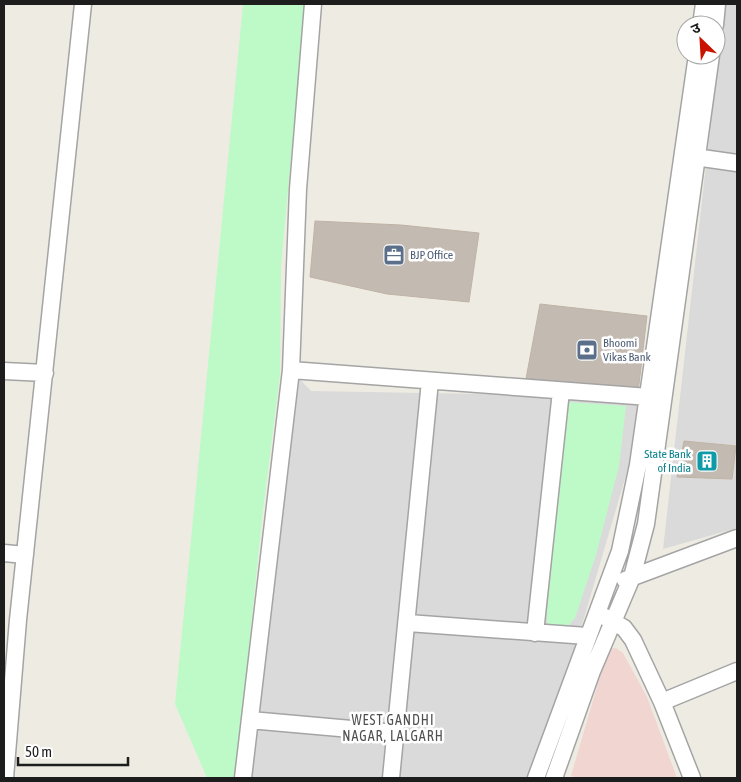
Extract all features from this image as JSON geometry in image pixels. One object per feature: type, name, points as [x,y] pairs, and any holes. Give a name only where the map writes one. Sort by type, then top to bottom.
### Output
[{"type":"street","points":[[4,778],[25,555],[83,4]]},
{"type":"street","points":[[243,778],[291,370],[298,189],[313,4]]},
{"type":"street","points":[[554,778],[592,671],[632,577],[646,524],[690,156],[696,65]]},
{"type":"street","points":[[536,778],[620,551],[628,518],[690,156],[709,65]]},
{"type":"street","points":[[690,156],[737,163]]},
{"type":"street","points":[[291,370],[649,398]]},
{"type":"street","points":[[4,372],[45,373]]},
{"type":"street","points":[[391,778],[408,623],[430,381]]},
{"type":"street","points":[[535,633],[560,391]]},
{"type":"street","points":[[607,587],[737,538]]},
{"type":"street","points":[[4,553],[25,555]]},
{"type":"street","points":[[597,614],[614,621],[624,628],[633,640],[662,702],[692,778]]},
{"type":"street","points":[[408,623],[587,636]]},
{"type":"street","points":[[662,702],[737,671]]},
{"type":"street","points":[[250,720],[396,733]]},
{"type":"shaded area","points":[[724,4],[737,4],[737,528],[663,549],[717,65],[726,65],[726,15],[723,15]]},
{"type":"shaded area","name":"WEST GANDHI NAGAR, LALGARH","points":[[291,370],[311,391],[649,397],[537,778],[245,778]]},
{"type":"shaded area","points":[[616,648],[623,653],[647,697],[677,778],[581,778],[571,776],[608,649]]},
{"type":"green space","points":[[243,4],[305,4],[281,267],[280,375],[262,519],[237,766],[235,778],[207,778],[175,704]]},
{"type":"green space","points":[[568,402],[626,406],[619,466],[596,555],[575,618],[565,629],[550,628],[547,622],[547,609]]},
{"type":"building","name":"BJP Office","points":[[315,221],[401,225],[479,233],[469,302],[387,294],[310,277]]},
{"type":"building","name":"Bhoomi Vikas Bank","points":[[540,304],[647,316],[638,393],[525,384]]},
{"type":"building","name":"State Bank of India","points":[[684,441],[736,446],[732,479],[677,477]]},
{"type":"place","name":"BJP Office","points":[[394,255]]},
{"type":"place","name":"Bhoomi Vikas Bank","points":[[587,350]]},
{"type":"place","name":"State Bank of India","points":[[707,461]]},
{"type":"district","name":"WEST GANDHI NAGAR, LALGARH","points":[[393,728]]}]
